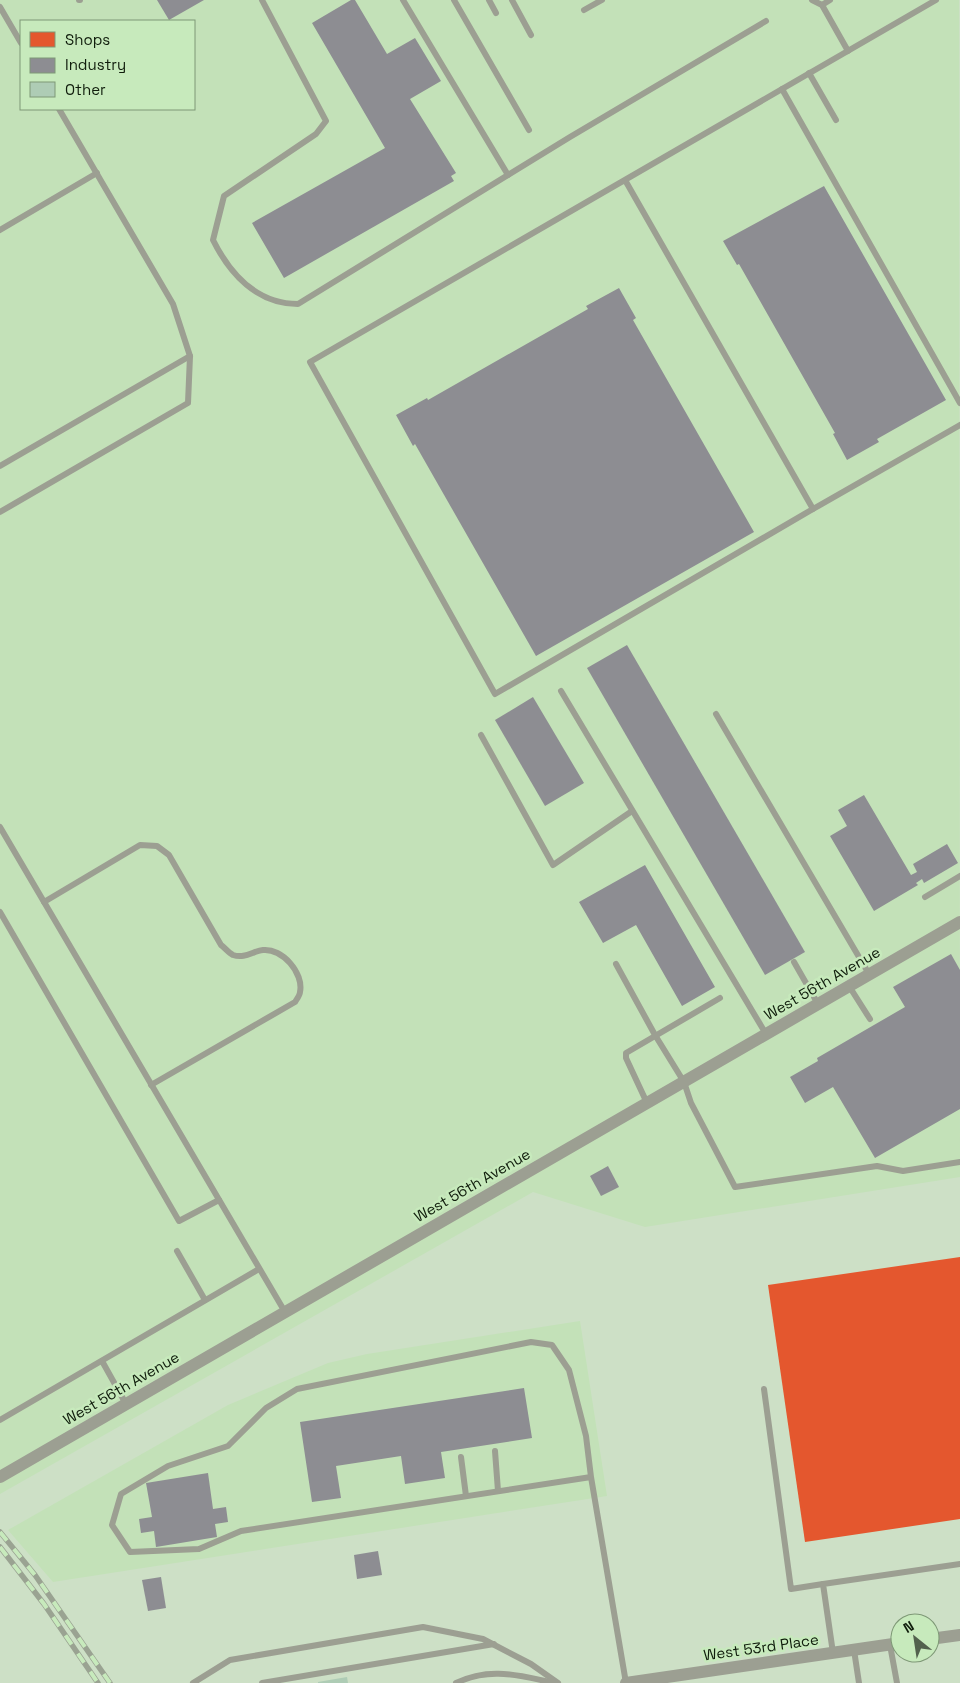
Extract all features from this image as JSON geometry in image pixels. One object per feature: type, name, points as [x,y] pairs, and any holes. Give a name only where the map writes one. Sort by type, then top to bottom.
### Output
[{"type":"street","name":"West 56th Avenue","points":[[0,1477],[960,922]]},
{"type":"street","points":[[940,1638],[960,1635]]},
{"type":"street","name":"West 53rd Place","points":[[626,1683],[890,1645]]},
{"type":"lane","points":[[403,0],[508,175]]},
{"type":"lane","points":[[454,0],[530,130]]},
{"type":"lane","points":[[489,0],[496,13]]},
{"type":"lane","points":[[512,0],[531,35]]},
{"type":"lane","points":[[584,10],[602,0]]},
{"type":"lane","points":[[812,0],[822,5],[848,51]]},
{"type":"lane","points":[[822,5],[830,0]]},
{"type":"lane","points":[[936,0],[310,362],[495,694],[960,424]]},
{"type":"lane","points":[[265,1],[326,121],[316,134],[224,196],[213,240],[225,264],[255,292],[283,304],[298,304],[508,175],[766,21]]},
{"type":"lane","points":[[0,7],[20,41]]},
{"type":"lane","points":[[809,73],[836,120]]},
{"type":"lane","points":[[782,89],[960,403]]},
{"type":"lane","points":[[0,512],[188,403],[190,356],[173,304],[60,110]]},
{"type":"lane","points":[[0,230],[97,173]]},
{"type":"lane","points":[[625,180],[813,509]]},
{"type":"lane","points":[[0,466],[190,356]]},
{"type":"lane","points":[[561,691],[766,1034]]},
{"type":"lane","points":[[716,714],[870,974]]},
{"type":"lane","points":[[481,735],[553,865],[632,811]]},
{"type":"lane","points":[[0,827],[285,1312]]},
{"type":"lane","points":[[44,902],[140,845],[157,846],[169,855],[221,945],[232,954],[246,956],[264,950],[279,953],[291,964],[299,979],[301,991],[295,1002],[151,1085]]},
{"type":"lane","points":[[925,897],[960,876]]},
{"type":"lane","points":[[0,912],[178,1221],[219,1200]]},
{"type":"lane","points":[[794,962],[818,1004]]},
{"type":"lane","points":[[616,964],[655,1035],[684,1082],[691,1103],[735,1188],[877,1166],[903,1171],[960,1162]]},
{"type":"lane","points":[[849,986],[870,1020]]},
{"type":"lane","points":[[648,1103],[626,1058],[626,1053],[720,998]]},
{"type":"lane","points":[[177,1251],[206,1300]]},
{"type":"lane","points":[[0,1420],[260,1269]]},
{"type":"lane","points":[[591,1477],[241,1531],[199,1549],[130,1552],[112,1525],[120,1494],[168,1466],[228,1446],[266,1408],[297,1389],[531,1342],[552,1345],[569,1370],[586,1436],[591,1477],[626,1683]]},
{"type":"lane","points":[[102,1361],[126,1404]]},
{"type":"lane","points":[[764,1389],[791,1589],[960,1564]]},
{"type":"lane","points":[[495,1451],[498,1491]]},
{"type":"lane","points":[[461,1457],[466,1496]]},
{"type":"lane","points":[[823,1584],[832,1653]]},
{"type":"lane","points":[[193,1683],[230,1660],[423,1627],[456,1632],[494,1644],[531,1664],[556,1683]]},
{"type":"lane","points":[[262,1683],[494,1644]]},
{"type":"lane","points":[[854,1650],[859,1683]]},
{"type":"lane","points":[[896,1663],[897,1683]]},
{"type":"lane","points":[[456,1683],[477,1674],[503,1673],[556,1683]]},
{"type":"shaded area","points":[[0,0],[959,0],[960,1177],[645,1227],[533,1192],[0,1494]]},
{"type":"shaded area","points":[[580,1321],[607,1496],[53,1582],[8,1530],[228,1405],[328,1363],[367,1354]]},
{"type":"building: Shops","points":[[960,1257],[960,1519],[805,1542],[768,1285]]},
{"type":"building: Industry","points":[[157,0],[204,0],[169,20]]},
{"type":"building: Industry","points":[[351,0],[355,0],[387,54],[415,38],[441,81],[410,99],[456,173],[451,176],[454,181],[284,278],[252,223],[385,148],[312,23]]},
{"type":"building: Industry","points":[[824,186],[946,400],[877,439],[879,442],[847,460],[833,434],[835,433],[739,264],[737,265],[723,241]]},
{"type":"building: Industry","points":[[619,288],[636,318],[633,320],[754,532],[536,656],[415,444],[413,446],[396,415],[427,398],[428,400],[588,309],[586,306]]},
{"type":"building: Industry","points":[[627,645],[805,952],[765,975],[587,668]]},
{"type":"building: Industry","points":[[533,697],[584,783],[545,806],[495,720]]},
{"type":"building: Industry","points":[[864,795],[911,875],[917,872],[913,864],[947,844],[958,863],[924,883],[922,879],[916,883],[918,885],[874,911],[830,836],[847,826],[838,810]]},
{"type":"building: Industry","points":[[645,865],[715,987],[682,1006],[636,925],[603,943],[579,902]]},
{"type":"building: Industry","points":[[951,954],[960,970],[960,1109],[875,1158],[833,1087],[805,1103],[790,1077],[818,1061],[817,1058],[905,1007],[893,987]]},
{"type":"building: Industry","points":[[608,1166],[619,1187],[601,1196],[590,1176]]},
{"type":"building: Industry","points":[[524,1388],[532,1438],[441,1452],[445,1478],[405,1484],[401,1456],[336,1466],[341,1498],[312,1502],[300,1422]]},
{"type":"building: Industry","points":[[208,1473],[213,1509],[226,1507],[228,1522],[215,1524],[217,1537],[156,1547],[154,1531],[141,1533],[139,1519],[152,1517],[146,1483]]},
{"type":"building: Industry","points":[[378,1551],[382,1575],[357,1579],[354,1555]]},
{"type":"building: Industry","points":[[161,1577],[166,1608],[148,1611],[142,1580]]},
{"type":"building: Other","points":[[347,1677],[348,1683],[318,1683],[318,1682]]},
{"type":"railway","points":[[0,1532],[35,1575],[110,1683]]},
{"type":"railway","points":[[0,1547],[44,1604],[98,1683]]}]
